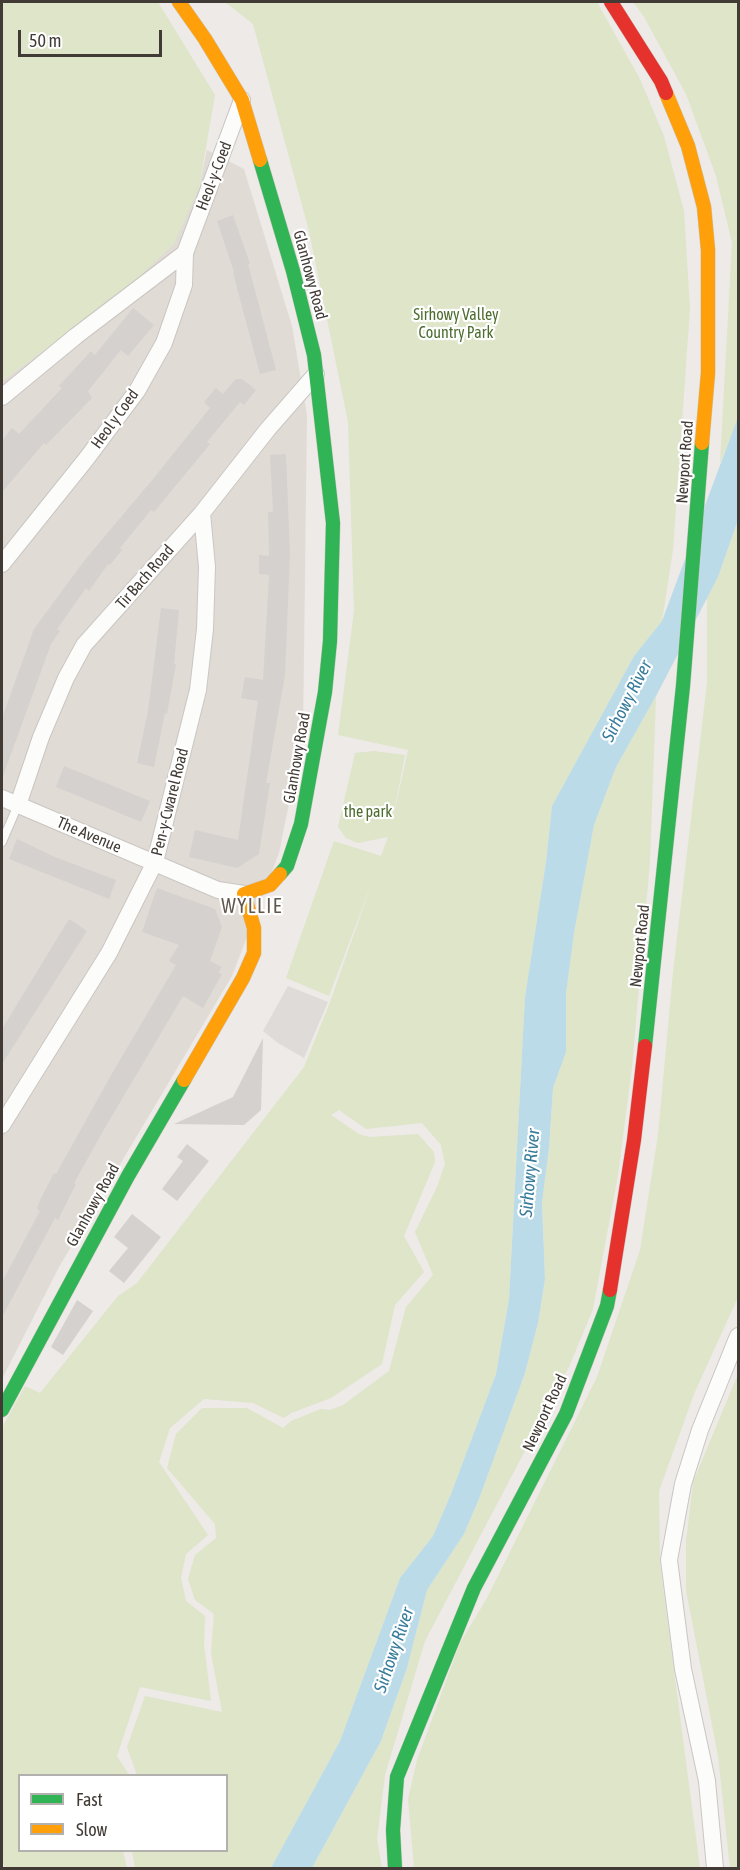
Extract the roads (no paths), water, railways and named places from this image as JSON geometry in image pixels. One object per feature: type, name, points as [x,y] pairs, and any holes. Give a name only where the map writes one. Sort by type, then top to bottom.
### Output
[{"type":"main road","name":"Glanhowy Road","points":[[2,1410],[128,1176],[243,978],[254,953],[254,928],[244,894],[270,885],[287,866],[301,824],[325,692],[330,641],[333,523],[314,355],[293,271],[242,100],[205,39],[179,2]]},
{"type":"main road","name":"Newport Road","points":[[395,1869],[393,1830],[397,1777],[474,1588],[566,1414],[607,1306],[634,1140],[683,686],[708,373],[708,250],[704,207],[688,146],[661,81],[611,2]]},
{"type":"street","name":"Heol-y-Coed","points":[[185,253],[242,100]]},
{"type":"street","points":[[2,397],[76,336],[185,253]]},
{"type":"street","name":"Heol y Coed","points":[[2,564],[87,458],[137,391],[164,343],[184,285],[185,253]]},
{"type":"street","name":"Tir Bach Road","points":[[18,805],[41,737],[66,678],[84,645],[202,513],[268,429],[316,374]]},
{"type":"street","name":"Pen-y-Cwarel Road","points":[[2,1125],[109,953],[154,862],[198,690],[205,629],[207,567],[202,513]]},
{"type":"street","name":"The Avenue","points":[[2,798],[218,890],[244,894]]},
{"type":"street","points":[[715,1869],[707,1781],[683,1669],[669,1560],[686,1473],[700,1430],[738,1336]]},
{"type":"lane","points":[[2,842],[18,805]]},
{"type":"water","name":"Sirhowy River","points":[[738,417],[738,520],[718,577],[616,767],[594,825],[574,933],[566,994],[566,1052],[553,1088],[542,1203],[545,1279],[538,1323],[525,1373],[464,1534],[427,1590],[407,1668],[381,1741],[312,1868],[271,1868],[340,1741],[400,1578],[433,1536],[496,1374],[509,1299],[525,997],[546,862],[552,806],[634,656],[662,621]]},
{"type":"district","name":"WYLLIE","points":[[252,907]]},
{"type":"park label","name":"Sirhowy Valley Country Park","points":[[456,324]]},
{"type":"park label","name":"the park","points":[[368,812]]}]
